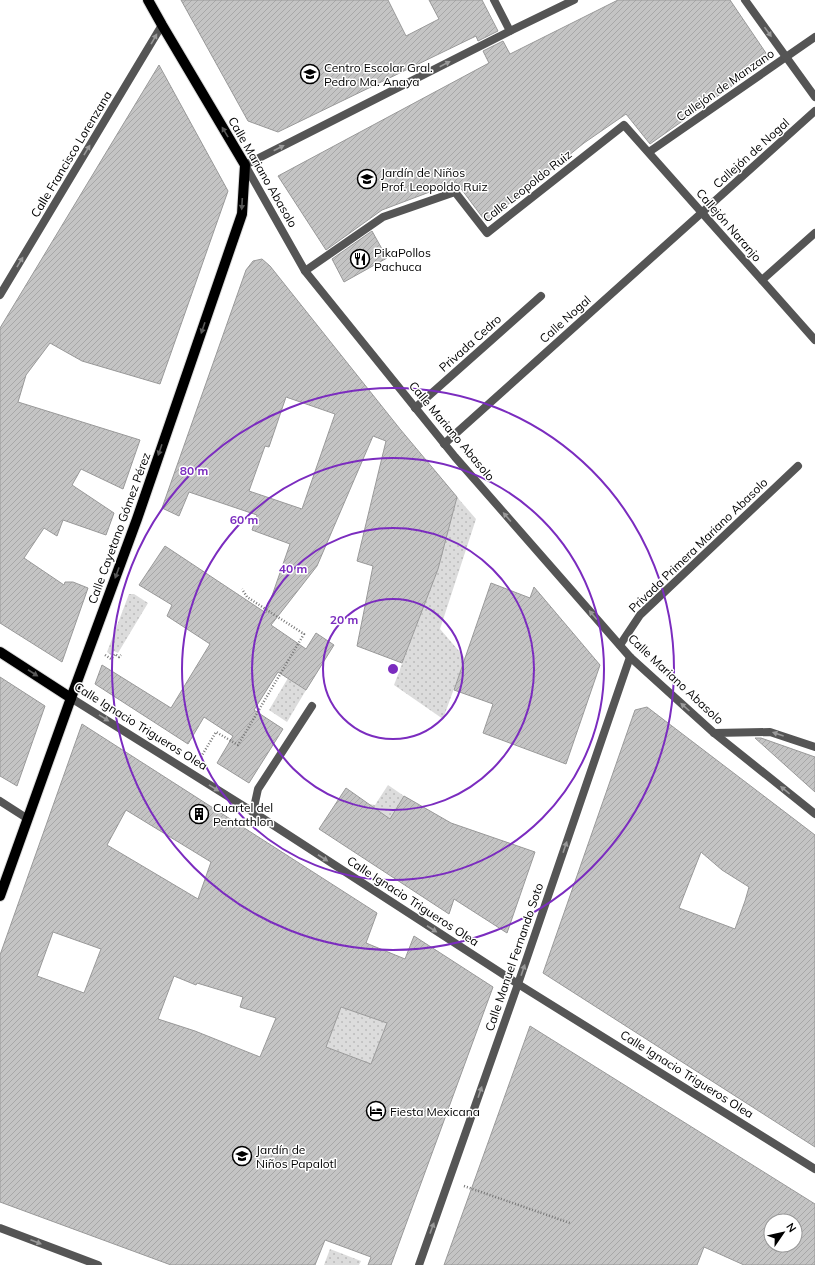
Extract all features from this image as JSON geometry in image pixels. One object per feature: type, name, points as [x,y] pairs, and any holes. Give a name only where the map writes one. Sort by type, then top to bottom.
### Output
[{"type":"main road","name":"Calle Mariano Abasolo","points":[[148,0],[245,165]]},
{"type":"main road","name":"Calle Cayetano Gómez Pérez","points":[[0,896],[137,519],[242,214],[245,165]]},
{"type":"main road","name":"Calle Ignacio Trigueros Olea","points":[[0,652],[71,698]]},
{"type":"street","points":[[494,0],[510,31]]},
{"type":"street","points":[[245,165],[574,0]]},
{"type":"street","points":[[745,0],[815,97]]},
{"type":"street","name":"Calle Francisco Lorenzana","points":[[0,295],[162,25]]},
{"type":"street","name":"Callejón de Manzano","points":[[649,152],[815,37]]},
{"type":"street","name":"Callejón de Nogal","points":[[702,213],[815,111]]},
{"type":"street","name":"Callejón Naranjo","points":[[624,125],[815,340]]},
{"type":"street","name":"Calle Leopoldo Ruiz","points":[[305,271],[383,217],[455,192],[487,233],[624,125]]},
{"type":"street","name":"Calle Mariano Abasolo","points":[[245,165],[305,271],[444,444],[630,657],[714,733],[815,814]]},
{"type":"street","name":"Calle Nogal","points":[[444,444],[702,213]]},
{"type":"street","points":[[762,280],[815,233]]},
{"type":"street","name":"Privada Cedro","points":[[414,408],[541,296]]},
{"type":"street","name":"Privada Primera Mariano Abasolo","points":[[620,645],[640,615],[798,466]]},
{"type":"street","name":"Calle Manuel Fernando Soto","points":[[419,1265],[518,984],[630,657]]},
{"type":"street","name":"Calle Ignacio Trigueros Olea","points":[[71,698],[253,812],[518,984],[815,1169]]},
{"type":"street","points":[[253,812],[258,789],[312,706]]},
{"type":"street","points":[[714,733],[770,732],[815,746]]},
{"type":"street","points":[[0,801],[28,819]]},
{"type":"street","points":[[0,1228],[98,1265]]},
{"type":"path","points":[[200,756],[216,732],[238,745],[304,634],[247,597],[242,589]]},
{"type":"path","points":[[103,653],[111,659],[115,654],[119,658],[121,655]]},
{"type":"path","points":[[471,1189],[570,1223]]},
{"type":"shaded area","points":[[457,497],[476,519],[440,629],[465,658],[443,719],[394,685],[438,569]]},
{"type":"shaded area","points":[[129,594],[134,594],[148,603],[118,653],[114,651],[111,655],[107,652]]},
{"type":"shaded area","points":[[288,678],[306,690],[287,722],[269,710]]},
{"type":"shaded area","points":[[388,785],[404,796],[396,809],[415,820],[403,839],[369,804],[375,805]]},
{"type":"shaded area","points":[[341,1007],[387,1023],[371,1064],[326,1047]]},
{"type":"shaded area","points":[[330,1249],[361,1261],[359,1265],[324,1265]]},
{"type":"building","name":"Centro Escolar Gral. Pedro Ma. Anaya","points":[[181,0],[388,0],[406,36],[439,19],[429,0],[482,0],[498,31],[478,41],[476,36],[278,132],[248,121]]},
{"type":"building","points":[[618,0],[730,0],[770,59],[650,144],[626,114],[584,143],[486,222],[456,182],[382,210],[326,250],[278,176],[489,63],[483,51],[503,41],[510,54]]},
{"type":"building","points":[[159,65],[228,191],[160,384],[82,361],[50,343],[26,375],[18,402],[140,440],[123,489],[81,469],[72,485],[114,513],[106,535],[63,520],[57,536],[44,528],[24,558],[64,585],[65,582],[73,582],[88,588],[62,662],[0,623],[0,328]]},
{"type":"building","name":"PikaPollos Pachuca","points":[[372,231],[387,258],[344,282],[332,259]]},
{"type":"building","points":[[262,259],[270,266],[400,429],[457,497],[438,569],[402,663],[357,646],[373,566],[357,561],[386,441],[373,436],[317,566],[271,625],[306,649],[316,633],[334,645],[306,690],[278,672],[254,710],[283,729],[249,783],[217,763],[233,736],[204,717],[188,744],[95,684],[102,665],[171,708],[210,644],[167,616],[172,605],[139,585],[165,546],[266,613],[290,544],[252,530],[257,515],[189,492],[179,516],[162,508],[246,270],[253,261]],"holes":[[[286,397],[335,414],[302,509],[249,491],[265,446],[269,447]]]},
{"type":"building","points":[[491,583],[530,598],[534,587],[600,665],[566,764],[483,733],[493,704],[454,690]]},
{"type":"building","points":[[0,677],[45,706],[17,786],[0,776]]},
{"type":"building","points":[[647,707],[815,835],[815,1147],[543,973],[635,710]],"holes":[[[701,852],[722,870],[749,887],[735,929],[679,908]]]},
{"type":"building","points":[[82,724],[377,913],[366,943],[405,959],[414,936],[493,987],[391,1265],[368,1265],[371,1257],[325,1240],[315,1265],[171,1265],[0,1202],[0,955]],"holes":[[[126,810],[211,862],[198,899],[107,845]],[[53,932],[101,949],[84,993],[37,976]],[[174,976],[196,985],[197,983],[243,997],[240,1007],[276,1018],[260,1057],[195,1031],[158,1019]],[[341,1007],[387,1023],[371,1064],[326,1047]]]},
{"type":"building","points":[[755,738],[761,738],[815,757],[815,792]]},
{"type":"building","points":[[346,788],[390,819],[404,796],[451,823],[535,852],[507,933],[454,899],[449,914],[319,829]]},
{"type":"building","points":[[530,1026],[815,1204],[815,1265],[744,1265],[704,1247],[697,1265],[444,1265]]},
{"type":"place","name":"Centro Escolar Gral. Pedro Ma. Anaya","points":[[310,74]]},
{"type":"place","name":"Jardín de Niños Prof. Leopoldo Ruiz","points":[[367,179]]},
{"type":"place","name":"PikaPollos Pachuca","points":[[360,259]]},
{"type":"place","name":"Cuartel del Pentathlon","points":[[199,814]]},
{"type":"place","name":"Fiesta Mexicana","points":[[376,1111]]},
{"type":"place","name":"Jardín de Niños Papalotl","points":[[242,1156]]}]
